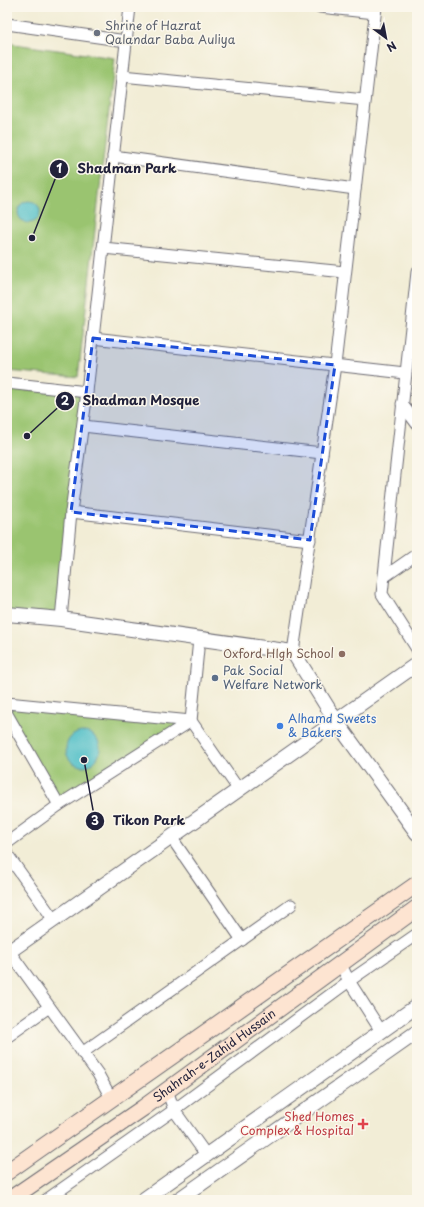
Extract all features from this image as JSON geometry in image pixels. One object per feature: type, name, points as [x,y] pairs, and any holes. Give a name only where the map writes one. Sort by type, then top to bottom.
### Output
[{"type":"main road","name":"Shahrah-e-Zahid Hussain","points":[[7,1172],[417,884]]},
{"type":"main road","name":"Shahrah-e-Zahid Hussain","points":[[10,1200],[142,1108],[341,965],[417,908]]},
{"type":"main road","points":[[129,1086],[142,1108]]},
{"type":"street","points":[[61,618],[71,512],[87,392],[130,7]]},
{"type":"street","points":[[320,7],[375,10],[335,365],[293,652],[336,721],[417,834]]},
{"type":"street","points":[[7,24],[126,41]]},
{"type":"street","points":[[122,76],[365,100]]},
{"type":"street","points":[[113,156],[355,189]]},
{"type":"street","points":[[103,248],[346,272]]},
{"type":"street","points":[[417,272],[412,350],[405,373],[382,594],[417,649]]},
{"type":"street","points":[[93,338],[405,373]]},
{"type":"street","points":[[7,383],[87,392]]},
{"type":"street","points":[[402,404],[417,424]]},
{"type":"street","points":[[83,426],[322,453]]},
{"type":"street","points":[[71,512],[310,540]]},
{"type":"street","points":[[384,577],[417,554]]},
{"type":"street","points":[[7,614],[61,618],[293,652]]},
{"type":"street","points":[[199,639],[191,721],[239,790]]},
{"type":"street","points":[[111,1098],[98,1074],[8,952],[417,664]]},
{"type":"street","points":[[7,703],[191,721]]},
{"type":"street","points":[[7,714],[59,805]]},
{"type":"street","points":[[7,843],[59,805],[191,721]]},
{"type":"street","points":[[171,837],[242,940]]},
{"type":"street","points":[[7,854],[54,920]]},
{"type":"street","points":[[82,1053],[291,905]]},
{"type":"street","points":[[46,1200],[174,1110],[349,981],[417,934]]},
{"type":"street","points":[[341,965],[349,981],[382,1031]]},
{"type":"street","points":[[143,1200],[417,1006]]},
{"type":"street","points":[[7,1037],[49,1007]]},
{"type":"street","points":[[178,1200],[417,1032]]},
{"type":"street","points":[[167,1090],[174,1110],[207,1156]]},
{"type":"highlighted area","points":[[93,338],[335,365],[310,540],[71,512]]},
{"type":"green space","points":[[7,43],[115,58],[78,377],[7,371]]},
{"type":"green space","points":[[7,383],[87,392],[61,619],[7,614]]},
{"type":"green space","points":[[7,703],[191,721],[59,805],[7,714]]},
{"type":"water","points":[[25,201],[33,201],[40,208],[40,216],[33,223],[25,223],[18,216],[18,208]]},
{"type":"water","points":[[86,732],[95,737],[99,742],[99,756],[95,761],[90,765],[80,766],[76,765],[67,756],[66,746],[67,742],[76,733]]},
{"type":"place","name":"Shrine of Hazrat Qalandar Baba Auliya","points":[[97,33]]},
{"type":"place","name":"Shadman Park","points":[[32,238]]},
{"type":"place","name":"Shadman Mosque","points":[[27,436]]},
{"type":"place","name":"Oxford HIgh School","points":[[342,654]]},
{"type":"place","name":"Pak Social Welfare Network","points":[[215,678]]},
{"type":"place","name":"Alhamd Sweets & Bakers","points":[[280,726]]},
{"type":"place","name":"Tikon Park","points":[[84,760]]},
{"type":"place","name":"Shed Homes Complex & Hospital","points":[[363,1124]]}]
